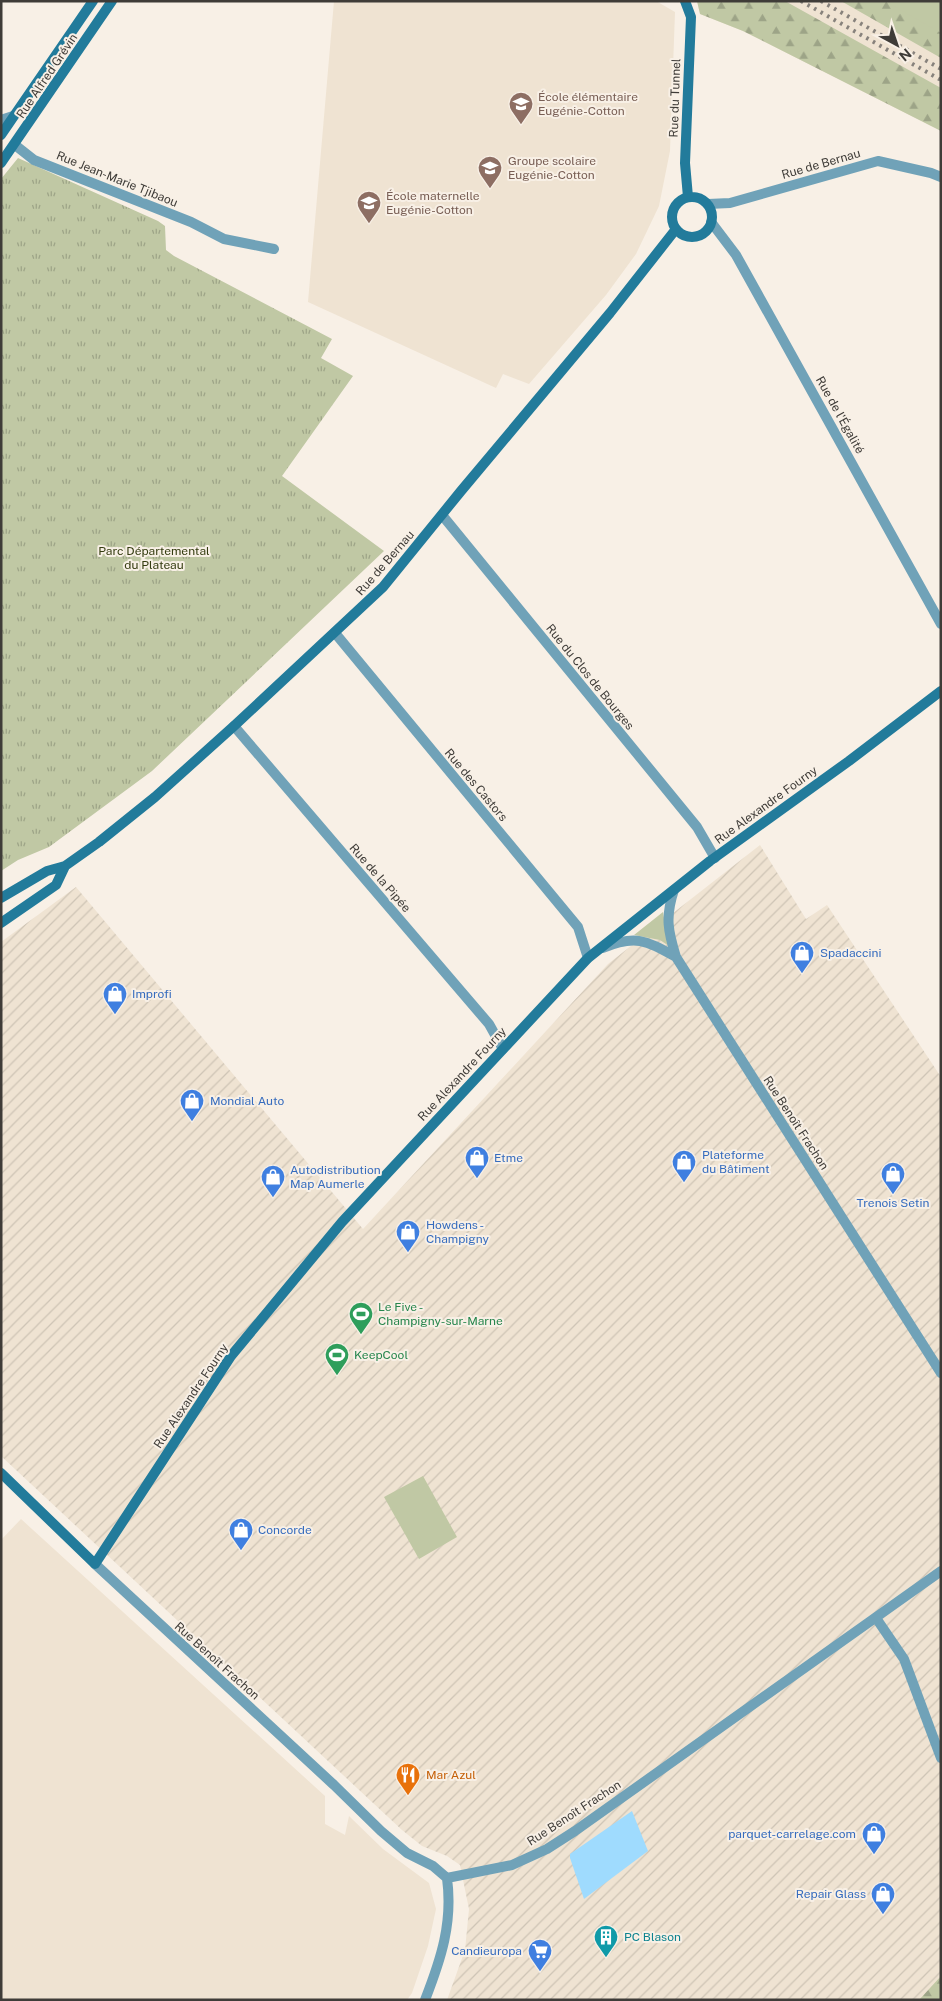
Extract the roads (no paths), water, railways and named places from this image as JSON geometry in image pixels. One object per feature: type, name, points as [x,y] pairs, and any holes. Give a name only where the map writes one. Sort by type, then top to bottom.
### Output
[{"type":"street","name":"Rue Alfred Grévin","points":[[1,135],[93,1]]},
{"type":"street","name":"Rue Alfred Grévin","points":[[1,163],[112,1]]},
{"type":"street","name":"Rue du Tunnel","points":[[685,1],[691,17],[685,163],[688,197]]},
{"type":"street","name":"Rue Alfred Grévin","points":[[1,120],[13,116]]},
{"type":"street","name":"Rue Jean-Marie Tjibaou","points":[[15,145],[34,160],[191,222],[224,240],[274,249]]},
{"type":"street","name":"Rue de Bernau","points":[[708,204],[730,203],[878,161],[941,177]]},
{"type":"street","points":[[688,197],[699,198],[708,204],[712,222],[704,233],[692,237],[680,234],[671,216],[676,204],[688,197]]},
{"type":"street","name":"Rue de l'Égalité","points":[[712,222],[736,255],[941,624]]},
{"type":"street","name":"Rue de Bernau","points":[[1,898],[47,871],[65,866],[148,803],[383,588],[610,313],[676,229]]},
{"type":"street","name":"Rue du Clos de Bourges","points":[[442,515],[697,827],[715,858]]},
{"type":"street","name":"Rue des Castors","points":[[334,633],[578,928],[588,958]]},
{"type":"street","name":"Rue Alexandre Fourny","points":[[95,1564],[231,1356],[342,1222],[588,958],[715,858],[941,691]]},
{"type":"street","name":"Rue de la Pipée","points":[[234,726],[489,1024],[503,1049]]},
{"type":"street","name":"Rue de Bernau","points":[[1,923],[56,885],[65,866]]},
{"type":"street","points":[[674,890],[668,908],[668,930],[676,957]]},
{"type":"street","name":"Rue Benoît Frachon","points":[[597,950],[633,939],[648,942],[676,957],[941,1373]]},
{"type":"street","points":[[1,1473],[95,1564]]},
{"type":"street","name":"Rue Benoît Frachon","points":[[95,1564],[334,1784],[382,1831],[407,1853],[433,1866],[447,1878],[512,1864],[546,1849],[575,1831],[941,1571]]},
{"type":"street","points":[[876,1618],[904,1659],[941,1758]]},
{"type":"street","points":[[425,2000],[440,1961],[447,1925],[450,1901],[447,1878]]},
{"type":"water","points":[[632,1811],[648,1851],[584,1899],[570,1854]]},
{"type":"railway","points":[[801,1],[941,80]]},
{"type":"railway","points":[[821,1],[941,69]]},
{"type":"place","name":"École élémentaire Eugénie-Cotton","points":[[521,125]]},
{"type":"place","name":"Groupe scolaire Eugénie-Cotton","points":[[490,189]]},
{"type":"place","name":"École maternelle Eugénie-Cotton","points":[[369,224]]},
{"type":"place","name":"Spadaccini","points":[[802,974]]},
{"type":"place","name":"Improfi","points":[[115,1015]]},
{"type":"place","name":"Mondial Auto","points":[[192,1122]]},
{"type":"place","name":"Etme","points":[[477,1179]]},
{"type":"place","name":"Plateforme du Bâtiment","points":[[684,1183]]},
{"type":"place","name":"Trenois Setin","points":[[893,1195]]},
{"type":"place","name":"Autodistribution Map Aumerle","points":[[273,1198]]},
{"type":"place","name":"Howdens - Champigny","points":[[408,1253]]},
{"type":"place","name":"Le Five - Champigny-sur-Marne","points":[[361,1335]]},
{"type":"place","name":"KeepCool","points":[[337,1376]]},
{"type":"place","name":"Concorde","points":[[241,1551]]},
{"type":"place","name":"Mar Azul","points":[[408,1796]]},
{"type":"place","name":"parquet-carrelage.com","points":[[874,1855]]},
{"type":"place","name":"Repair Glass","points":[[883,1915]]},
{"type":"place","name":"PC Blason","points":[[606,1958]]},
{"type":"place","name":"Candieuropa","points":[[540,1972]]},
{"type":"park label","name":"Parc Départemental du Plateau","points":[[154,558]]}]
